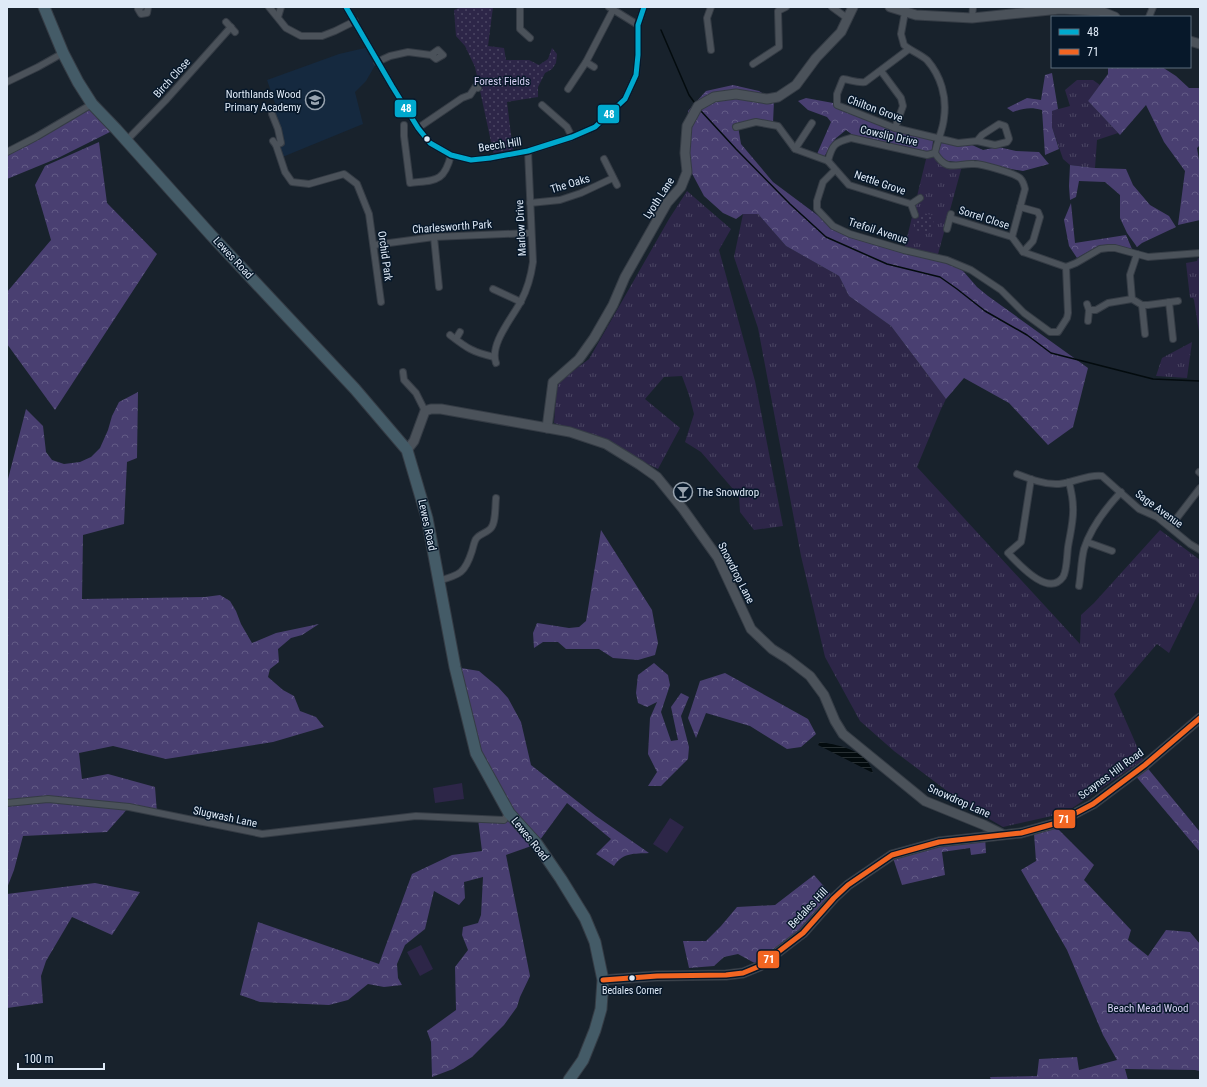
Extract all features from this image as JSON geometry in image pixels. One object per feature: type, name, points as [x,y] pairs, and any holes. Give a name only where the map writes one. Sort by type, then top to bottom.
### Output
[{"type":"highway","name":"Lewes Road","points":[[44,7],[63,52],[78,82],[92,104],[355,389],[407,450],[427,518],[455,667],[476,753],[509,813],[537,844],[561,879],[585,918],[595,942],[603,980],[601,1010],[583,1060],[569,1080]]},
{"type":"street","points":[[140,7],[138,9],[142,14],[146,13],[148,7]]},
{"type":"street","points":[[269,7],[286,28],[301,36],[322,36],[355,21]]},
{"type":"street","points":[[278,17],[281,7]]},
{"type":"street","name":"Beech Hill","points":[[346,7],[377,62],[418,128],[430,143],[451,155],[471,160],[528,151],[572,137],[595,127],[625,99],[636,75],[638,25],[644,7]]},
{"type":"street","points":[[520,7],[520,29],[530,38]]},
{"type":"street","points":[[711,50],[707,18],[712,7]]},
{"type":"street","points":[[753,64],[781,48],[778,11],[786,7]]},
{"type":"street","points":[[832,7],[847,18]]},
{"type":"street","name":"Lyoth Lane","points":[[547,428],[553,382],[579,359],[594,338],[613,305],[625,277],[667,203],[681,187],[688,172],[685,153],[687,126],[698,106],[714,97],[736,94],[767,99],[778,97],[796,85],[816,58],[841,32],[853,7]]},
{"type":"street","points":[[890,7],[916,15],[972,18],[1060,8],[1101,9],[1113,16]]},
{"type":"street","points":[[972,18],[973,7]]},
{"type":"street","points":[[568,89],[586,62],[611,8],[638,25]]},
{"type":"street","points":[[906,12],[901,34],[904,45],[922,55],[938,75],[942,86],[945,107],[944,118],[935,153],[940,161],[950,165],[962,166],[974,164],[986,166],[1018,176],[1024,183],[1025,189],[1012,237],[1023,252],[1066,267],[1100,249],[1108,248],[1115,248],[1148,257],[1200,253]]},
{"type":"street","name":"Birch Close","points":[[126,141],[233,30],[226,22]]},
{"type":"street","name":"Chilton Grove","points":[[909,49],[865,82],[859,83],[843,79],[837,94],[837,105],[895,128],[958,143],[977,142],[995,145],[1007,142],[1009,139],[1005,126],[999,124],[982,135],[977,142]]},
{"type":"street","points":[[7,82],[38,68],[63,52]]},
{"type":"street","points":[[377,62],[390,56],[408,52],[431,55]]},
{"type":"street","points":[[586,62],[594,67]]},
{"type":"street","points":[[881,71],[901,98],[903,106],[895,128]]},
{"type":"street","points":[[418,128],[462,98],[471,98],[476,86],[478,88]]},
{"type":"street","points":[[7,152],[92,104]]},
{"type":"street","points":[[542,105],[567,127],[572,137]]},
{"type":"street","name":"Orchid Park","points":[[272,114],[278,129],[281,143],[274,143],[285,172],[292,182],[309,184],[344,174],[357,184],[369,214],[374,245],[377,294],[381,302]]},
{"type":"street","points":[[736,127],[756,122],[778,126],[795,149],[828,161]]},
{"type":"street","points":[[795,149],[812,123]]},
{"type":"street","points":[[404,125],[410,183],[435,180],[443,176],[448,167],[451,155]]},
{"type":"street","name":"Cowslip Drive","points":[[828,161],[830,151],[839,141],[851,138],[927,155],[935,153]]},
{"type":"street","name":"Marlow Drive","points":[[450,335],[462,345],[474,352],[495,360],[502,331],[521,302],[530,280],[533,262],[528,151]]},
{"type":"street","points":[[604,159],[617,185]]},
{"type":"street","name":"Nettle Grove","points":[[828,161],[849,185],[911,204]]},
{"type":"street","name":"Trefoil Avenue","points":[[836,170],[823,182],[817,201],[817,209],[832,226],[850,234],[947,260],[971,270],[1001,290],[1024,313],[1050,332],[1058,332],[1067,318],[1066,267]]},
{"type":"street","name":"The Oaks","points":[[530,203],[560,200],[581,193],[613,178]]},
{"type":"street","name":"Nettle Grove","points":[[911,204],[920,198]]},
{"type":"street","name":"Nettle Grove","points":[[911,204],[915,215]]},
{"type":"street","points":[[1020,207],[1038,212],[1040,217],[1033,241],[1023,252]]},
{"type":"street","name":"Sorrel Close","points":[[947,229],[951,216],[1012,237]]},
{"type":"street","name":"Charlesworth Park","points":[[374,245],[434,237],[532,233]]},
{"type":"street","points":[[434,237],[440,287]]},
{"type":"street","points":[[1132,299],[1130,275],[1137,254]]},
{"type":"street","points":[[497,289],[521,302]]},
{"type":"street","points":[[1088,320],[1088,307],[1096,310],[1108,303],[1132,299],[1142,305],[1178,301]]},
{"type":"street","points":[[1169,302],[1173,339]]},
{"type":"street","points":[[1142,305],[1145,334]]},
{"type":"street","points":[[456,340],[460,332]]},
{"type":"street","points":[[403,372],[404,380],[416,393],[425,411],[414,441],[407,450]]},
{"type":"street","name":"Snowdrop Lane","points":[[425,411],[431,408],[441,409],[570,432],[606,444],[657,477],[683,509],[718,558],[751,629],[772,649],[810,676],[824,695],[835,721],[843,734],[925,801],[1002,834]]},
{"type":"street","name":"Sage Avenue","points":[[1017,474],[1048,484],[1059,484],[1095,476],[1102,476],[1139,509],[1157,517],[1190,544],[1200,550]]},
{"type":"street","points":[[1031,479],[1021,542],[1008,553],[1024,570],[1036,579],[1052,583],[1058,581],[1064,576],[1073,516],[1073,505],[1069,482]]},
{"type":"street","points":[[1170,527],[1200,488]]},
{"type":"street","points":[[1079,586],[1084,551],[1087,542],[1100,517],[1121,492]]},
{"type":"street","points":[[438,581],[451,578],[461,572],[467,565],[476,539],[492,528],[496,498]]},
{"type":"street","points":[[1087,542],[1112,551]]},
{"type":"street","name":"Scaynes Hill Road","points":[[1002,834],[1021,833],[1056,824],[1093,804],[1145,765],[1200,718]]},
{"type":"street","name":"Slugwash Lane","points":[[7,804],[48,799],[129,807],[262,834],[416,816],[504,820],[509,813]]},
{"type":"street","name":"Bedales Hill","points":[[603,980],[657,976],[743,973],[760,966],[803,933],[848,885],[892,855],[939,842],[1002,834]]},
{"type":"shaded area","name":"Northlands Wood Primary Academy","points":[[369,47],[377,62],[366,81],[355,92],[363,124],[280,158],[281,143],[272,114],[277,109],[267,80],[339,54]]},
{"type":"shaded area","points":[[820,742],[844,747],[859,754],[870,765],[873,773],[818,745]]},
{"type":"green space","name":"Forest Fields","points":[[461,7],[493,7],[488,46],[504,48],[506,60],[529,60],[539,65],[548,59],[552,48],[557,54],[556,63],[552,69],[545,73],[538,87],[538,97],[507,102],[513,151],[494,156],[475,67],[465,46],[456,36],[454,10]]},
{"type":"green space","points":[[1108,68],[1164,68],[1176,76],[1189,88],[1200,88],[1200,145],[1197,148],[1200,166],[1200,220],[1178,225],[1185,171],[1164,142],[1146,105],[1120,135],[1088,101],[1108,74]]},
{"type":"green space","points":[[1052,73],[1058,109],[1052,111],[1052,127],[1059,149],[1045,155],[1042,110],[1028,108],[1013,112],[1007,108],[1027,98],[1041,100],[1045,75]]},
{"type":"green space","points":[[1077,80],[1093,80],[1100,85],[1088,101],[1118,133],[1097,140],[1095,168],[1070,165],[1063,159],[1052,127],[1051,111],[1070,106],[1065,90]]},
{"type":"green space","points":[[733,85],[759,91],[774,101],[773,123],[755,119],[738,126],[741,144],[773,182],[832,226],[957,264],[977,287],[988,296],[1088,368],[1073,427],[1048,445],[1009,403],[964,378],[946,399],[891,326],[849,296],[839,276],[786,246],[758,214],[743,214],[736,219],[723,213],[704,196],[687,164],[688,111],[706,91]]},
{"type":"green space","points":[[806,98],[833,103],[853,115],[931,139],[933,141],[932,151],[926,153],[898,148],[871,139],[854,136],[846,130],[835,139],[824,157],[817,154],[831,122],[827,117],[808,110],[798,101]]},
{"type":"green space","points":[[92,104],[116,129],[58,158],[7,179],[7,152]]},
{"type":"green space","points":[[99,142],[107,203],[157,254],[55,410],[7,344],[7,292],[51,240],[35,185],[45,166]]},
{"type":"green space","points":[[940,143],[972,145],[983,150],[998,147],[1016,151],[1039,152],[1049,164],[1023,171],[1000,167],[975,160],[963,163],[941,160],[937,154]]},
{"type":"green space","points":[[927,155],[962,166],[937,258],[904,250]]},
{"type":"green space","points":[[1070,165],[1095,168],[1126,169],[1133,185],[1150,205],[1169,216],[1176,227],[1142,243],[1137,247],[1127,233],[1120,218],[1120,195],[1105,182],[1079,181],[1076,197],[1070,200]]},
{"type":"green space","points":[[687,191],[731,229],[719,250],[755,381],[783,526],[754,530],[740,512],[739,496],[701,452],[685,442],[694,414],[682,376],[664,377],[645,399],[680,428],[658,469],[595,438],[554,423],[557,383],[589,359],[669,219]]},
{"type":"green space","points":[[1071,203],[1075,243],[1126,235],[1132,249],[1116,246],[1103,247],[1091,250],[1077,258],[1069,246],[1064,220]]},
{"type":"green space","points":[[919,212],[935,216],[930,234],[914,230]]},
{"type":"green space","points":[[743,214],[758,214],[786,246],[839,276],[849,296],[891,326],[946,399],[917,467],[1080,644],[1081,615],[1094,603],[1160,530],[1200,560],[1200,590],[1169,653],[1157,644],[1114,694],[1143,760],[1065,813],[1003,827],[967,806],[894,751],[860,721],[825,657],[801,556],[758,328],[734,257]]},
{"type":"green space","points":[[1198,258],[1200,259],[1200,338],[1194,300],[1193,298],[1190,298],[1186,263],[1197,261]]},
{"type":"green space","points":[[1192,342],[1187,378],[1156,376],[1162,358]]},
{"type":"green space","points":[[138,392],[137,458],[127,462],[124,524],[83,535],[82,599],[205,597],[220,595],[230,601],[252,643],[276,633],[319,624],[302,635],[291,638],[278,649],[279,662],[270,669],[268,677],[283,690],[294,696],[300,711],[316,717],[324,727],[273,742],[166,759],[113,746],[79,753],[82,779],[108,774],[155,787],[157,813],[129,807],[107,832],[23,836],[14,870],[7,888],[7,483],[26,409],[43,426],[46,452],[52,460],[64,464],[80,462],[91,457],[100,448],[119,402]]},
{"type":"green space","points":[[601,530],[652,610],[658,643],[655,655],[638,660],[613,658],[599,649],[566,649],[558,642],[543,642],[534,648],[533,633],[537,623],[569,628],[579,627],[586,621]]},
{"type":"green space","points":[[654,663],[668,675],[670,685],[661,712],[671,741],[678,740],[671,707],[681,693],[689,697],[681,716],[689,747],[688,759],[661,786],[648,786],[657,772],[648,754],[650,718],[657,702],[647,707],[638,703],[636,693],[638,675]]},
{"type":"green space","points":[[455,667],[479,671],[498,687],[508,698],[521,722],[531,765],[596,816],[649,853],[625,856],[617,861],[614,866],[596,854],[611,839],[567,803],[537,844],[506,855],[530,976],[517,1007],[504,1025],[472,1057],[453,1069],[432,1077],[431,1042],[427,1031],[456,1010],[455,967],[468,950],[462,935],[463,927],[478,923],[481,915],[483,877],[464,882],[465,898],[459,905],[434,891],[425,929],[405,945],[397,964],[398,978],[402,985],[384,987],[368,984],[348,1000],[329,1005],[260,1002],[240,995],[258,922],[379,964],[412,874],[452,855],[482,851],[478,819],[504,820],[509,813],[476,753]]},
{"type":"green space","points":[[725,673],[808,719],[816,734],[801,747],[787,749],[750,726],[706,713],[696,738],[688,718],[700,681]]},
{"type":"green space","points":[[1145,765],[1200,832],[1200,852],[1134,774]]},
{"type":"green space","points":[[462,783],[464,799],[435,803],[433,788]]},
{"type":"green space","points":[[670,818],[684,827],[667,853],[653,844]]},
{"type":"green space","name":"Beach Mead Wood","points":[[1056,827],[1094,865],[1084,880],[1131,930],[1128,940],[1148,956],[1166,930],[1190,932],[1200,944],[1200,1071],[1125,1069],[1128,1080],[991,1080],[990,1077],[1037,1076],[1039,1059],[1077,1057],[1079,1070],[1117,1060],[1103,1035],[1067,950],[1021,870],[1036,861],[1034,834]]},
{"type":"green space","points":[[985,836],[986,853],[971,855],[970,848],[942,852],[945,875],[902,885],[892,855]]},
{"type":"green space","points":[[814,875],[834,898],[803,933],[760,966],[738,954],[724,957],[714,966],[689,968],[683,941],[706,941],[737,907],[775,905]]},
{"type":"green space","points":[[95,883],[140,892],[112,935],[72,917],[46,961],[41,976],[43,1003],[7,1008],[7,894]]},
{"type":"green space","points":[[421,945],[433,969],[420,976],[407,952]]},
{"type":"waterway","points":[[661,30],[689,95],[694,102]]},
{"type":"waterway","points":[[701,111],[790,204],[826,237],[887,264],[940,277],[985,311],[1027,335],[1051,353],[1153,379],[1200,381]]},
{"type":"transit line","name":"48","points":[[346,7],[392,86],[418,128],[430,143],[451,155],[471,160],[528,151],[572,137],[595,127],[625,99],[636,75],[638,25],[644,7]]},
{"type":"transit line","name":"71","points":[[603,980],[657,976],[726,975],[743,973],[760,966],[803,933],[834,898],[848,885],[892,855],[939,842],[1021,833],[1057,823],[1093,804],[1145,765],[1200,718]]},
{"type":"place","name":"Northlands Wood Primary Academy","points":[[315,100]]},
{"type":"place","name":"The Snowdrop","points":[[683,492]]},
{"type":"place","name":"Bedales Corner","points":[[632,978]]}]
